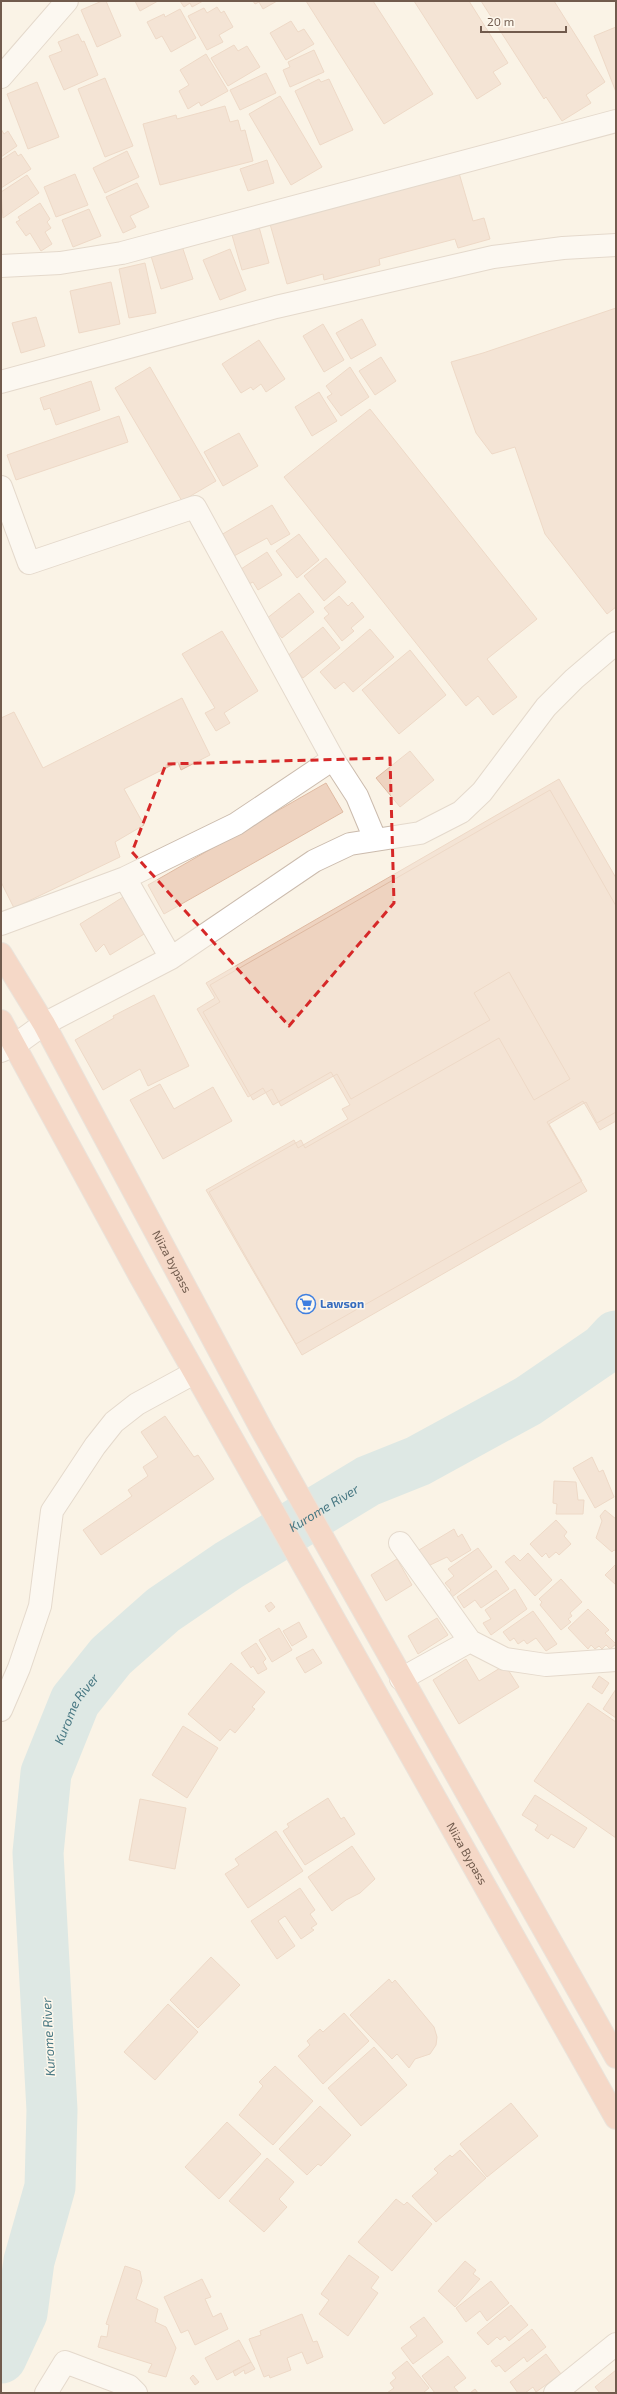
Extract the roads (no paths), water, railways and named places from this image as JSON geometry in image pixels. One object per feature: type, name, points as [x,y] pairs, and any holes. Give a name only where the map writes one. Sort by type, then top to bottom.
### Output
[{"type":"highway","name":"Niiza bypass","points":[[1,954],[44,1024],[278,1458],[401,1679]]},
{"type":"highway","points":[[1,1021],[8,1048],[194,1373]]},
{"type":"highway","name":"Niiza Bypass","points":[[194,1373],[616,2118]]},
{"type":"highway","points":[[401,1679],[616,2057]]},
{"type":"street","points":[[1,77],[67,1]]},
{"type":"street","points":[[1,266],[60,263],[122,253],[616,121]]},
{"type":"street","points":[[1,382],[276,307],[493,257],[563,248],[616,245]]},
{"type":"street","points":[[1,487],[29,563],[195,507],[333,760],[357,796],[375,839]]},
{"type":"street","points":[[8,1048],[44,1024],[172,958],[314,861],[350,844],[420,833],[461,812],[482,792],[546,707],[574,678],[616,643]]},
{"type":"street","points":[[1,924],[125,878],[236,824],[333,760]]},
{"type":"street","points":[[125,878],[172,958]]},
{"type":"street","points":[[1,1710],[40,1606],[52,1511],[95,1446],[114,1422],[137,1404],[194,1373]]},
{"type":"street","points":[[400,1543],[470,1641],[505,1659],[539,1664],[616,1660]]},
{"type":"street","points":[[401,1679],[470,1641]]},
{"type":"street","points":[[555,2393],[616,2344]]},
{"type":"street","points":[[46,2393],[66,2362],[128,2386],[136,2393]]},
{"type":"waterway","name":"Kurome River","points":[[1,2358],[22,2313],[29,2261],[50,2187],[52,2110],[38,1853],[46,1773],[75,1701],[111,1656],[163,1610],[229,1565],[368,1481],[418,1461],[528,1401],[604,1349],[616,1336]]},
{"type":"place","name":"Lawson","points":[[306,1304]]}]
